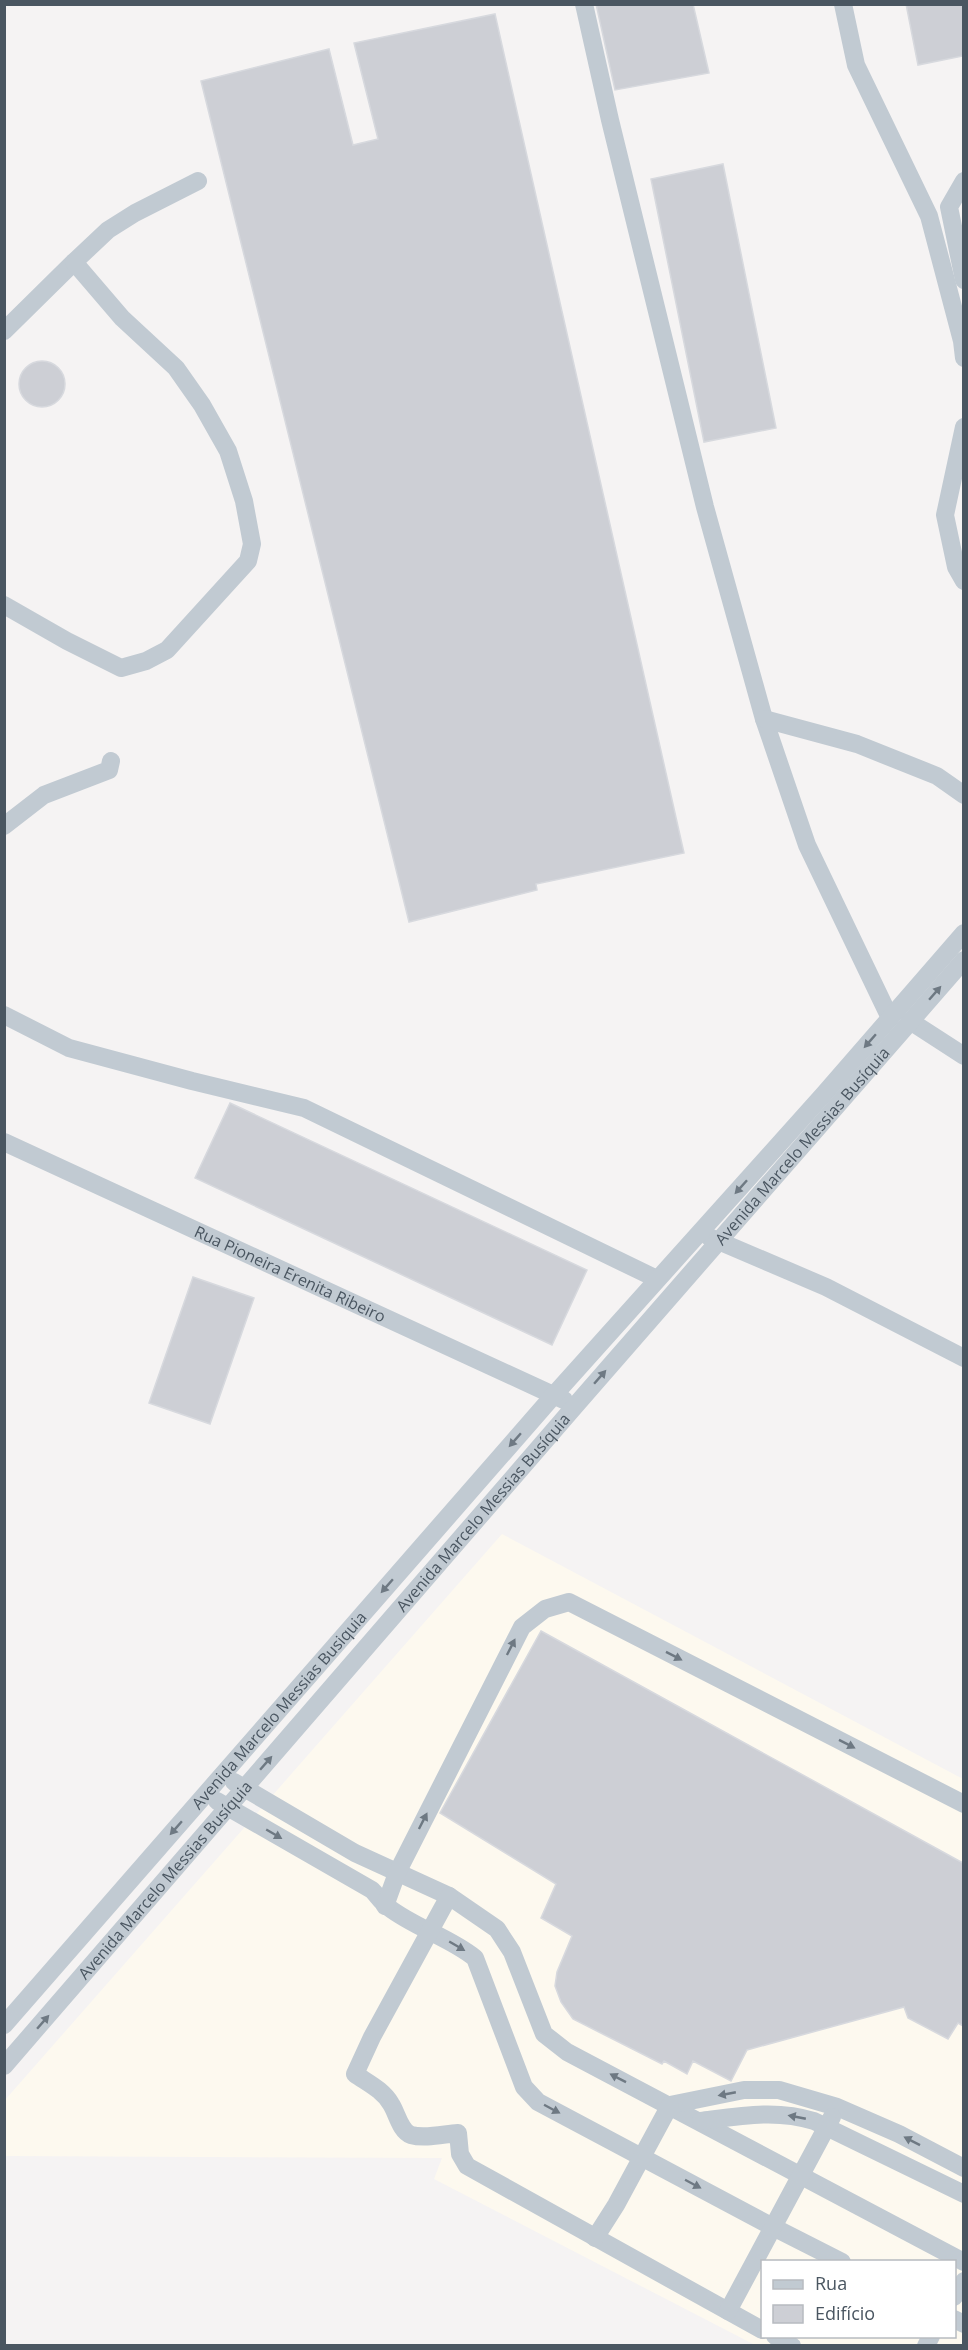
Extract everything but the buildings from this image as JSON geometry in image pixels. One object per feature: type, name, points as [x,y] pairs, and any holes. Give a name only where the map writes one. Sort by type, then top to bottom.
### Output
[{"type":"street","points":[[584,4],[610,120],[705,507],[764,718],[807,845],[890,1018]]},
{"type":"street","points":[[843,4],[856,65],[929,216],[962,341],[963,358]]},
{"type":"street","points":[[4,331],[108,230],[135,213],[198,181]]},
{"type":"street","points":[[963,181],[949,207],[963,279]]},
{"type":"street","points":[[4,605],[66,641],[121,668],[146,661],[168,650],[248,561],[252,544],[244,501],[228,451],[202,405],[176,368],[122,318],[74,262]]},
{"type":"street","points":[[963,427],[945,515],[956,567],[963,581]]},
{"type":"street","points":[[764,718],[857,744],[937,776],[963,795]]},
{"type":"street","points":[[4,826],[44,795],[109,770],[111,761]]},
{"type":"street","name":"Avenida Marcelo Messias Busíquia","points":[[4,2066],[718,1242],[832,1100],[890,1018],[963,933]]},
{"type":"street","name":"Avenida Marcelo Messias Busíquia","points":[[554,1395],[700,1232],[910,1021],[963,960]]},
{"type":"street","points":[[4,1016],[69,1048],[304,1108],[657,1279]]},
{"type":"street","points":[[910,1021],[963,1056]]},
{"type":"street","name":"Rua Pioneira Erenita Ribeiro","points":[[4,1142],[575,1406]]},
{"type":"street","points":[[700,1232],[718,1242],[826,1287],[963,1358]]},
{"type":"street","name":"Avenida Marcelo Messias Busiquia","points":[[4,2025],[554,1395]]},
{"type":"street","points":[[385,1906],[397,1874],[522,1627],[545,1609],[569,1602],[963,1804]]},
{"type":"street","points":[[223,1775],[355,1853],[449,1896],[497,1929],[512,1952],[544,2034],[567,2052],[701,2121],[963,2262]]},
{"type":"street","points":[[205,1794],[372,1890],[385,1906],[462,1948],[475,1958],[524,2086],[538,2102],[838,2260]]},
{"type":"street","points":[[343,1873],[355,1853]]},
{"type":"street","points":[[449,1896],[372,2037],[355,2074],[381,2091],[391,2103],[405,2131],[411,2135],[458,2133],[460,2154],[467,2166],[761,2329]]},
{"type":"street","points":[[670,2105],[744,2090],[779,2090],[837,2107],[898,2134],[963,2168]]},
{"type":"street","points":[[595,2238],[670,2105]]},
{"type":"street","points":[[728,2311],[771,2226],[837,2107]]},
{"type":"street","points":[[701,2121],[747,2115],[795,2115],[826,2127],[963,2194]]},
{"type":"street","points":[[777,2338],[792,2346]]},
{"type":"shaded area","points":[[502,1534],[963,1779],[963,2345],[755,2345],[434,2179],[442,2158],[5,2156],[5,2100]]}]
